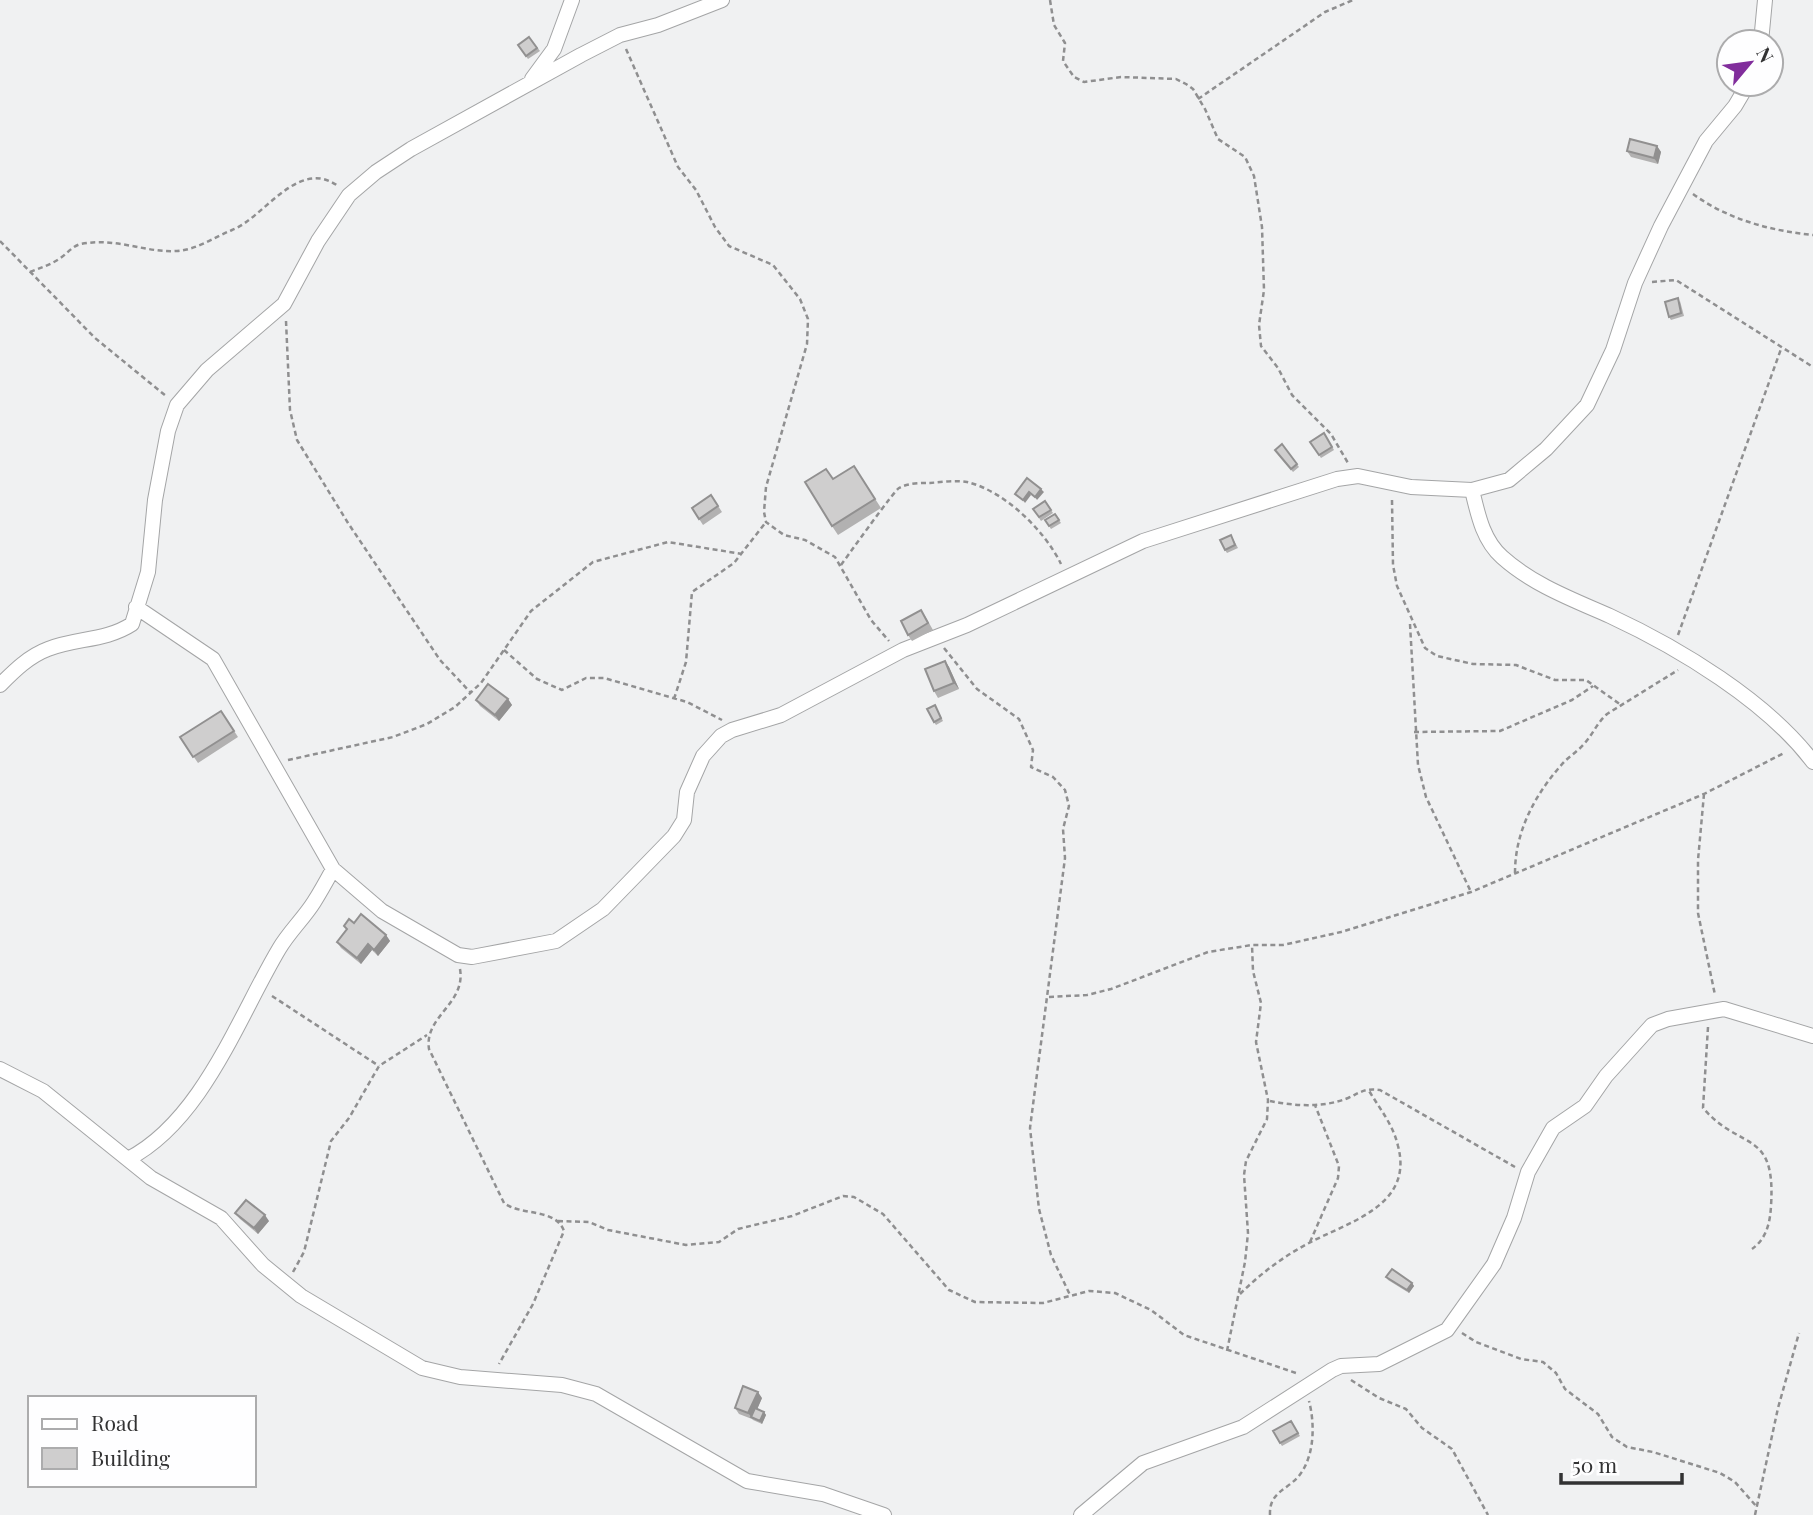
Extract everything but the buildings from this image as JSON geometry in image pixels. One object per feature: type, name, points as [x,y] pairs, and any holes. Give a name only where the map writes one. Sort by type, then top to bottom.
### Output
[{"type":"street","points":[[530,82],[554,49],[572,0]]},
{"type":"street","points":[[0,685],[29,658],[48,649],[121,631],[132,624],[148,572],[155,500],[168,431],[177,405],[207,370],[284,304],[324,231],[349,195],[376,172],[411,149],[530,82],[620,35],[658,25],[722,0]]},
{"type":"street","points":[[1762,28],[1765,0]]},
{"type":"street","points":[[136,607],[207,652],[274,761],[333,869],[382,911],[458,956],[472,957],[544,945],[587,923],[674,836],[684,820],[687,792],[708,748],[721,736],[745,725],[781,715],[903,650],[1068,574],[1174,530],[1315,486],[1358,476],[1472,490],[1509,480],[1524,469],[1587,405],[1613,350],[1635,283],[1682,186],[1706,141],[1740,98]]},
{"type":"street","points":[[1472,490],[1481,525],[1501,556],[1574,602],[1692,659],[1781,726],[1799,743],[1813,762]]},
{"type":"street","points":[[128,1159],[150,1148],[174,1125],[217,1063],[281,945],[314,902],[333,869]]},
{"type":"street","points":[[1081,1515],[1143,1463],[1243,1427],[1340,1366],[1379,1364],[1426,1343],[1451,1326],[1494,1264],[1514,1218],[1528,1172],[1553,1128],[1585,1106],[1605,1076],[1652,1025],[1668,1019],[1724,1009],[1813,1036]]},
{"type":"street","points":[[0,1069],[43,1091],[151,1178],[221,1218],[263,1265],[287,1284],[422,1368],[438,1373],[489,1380],[562,1385],[596,1394],[747,1481],[823,1494],[884,1515]]},
{"type":"path","points":[[1050,0],[1054,25],[1065,43],[1063,61],[1074,77],[1090,82],[1121,77],[1176,79],[1193,89],[1218,139],[1245,157],[1254,176],[1264,271],[1261,346],[1278,368],[1292,395],[1331,434],[1358,476]]},
{"type":"path","points":[[1198,99],[1325,12],[1353,0]]},
{"type":"path","points":[[620,35],[678,167],[696,190],[715,227],[729,246],[773,265],[800,299],[808,319],[807,344],[766,487],[766,522],[784,535],[823,548],[841,565],[871,620],[898,653],[903,650]]},
{"type":"path","points":[[30,272],[53,263],[79,245],[112,242],[165,251],[185,251],[236,229],[261,207],[304,180],[332,182],[349,195]]},
{"type":"path","points":[[1682,186],[1705,203],[1755,226],[1813,234]]},
{"type":"path","points":[[0,241],[95,338],[177,405]]},
{"type":"path","points":[[1635,283],[1676,280],[1813,367]]},
{"type":"path","points":[[284,304],[290,410],[297,440],[348,523],[440,660],[471,692]]},
{"type":"path","points":[[1673,648],[1781,349]]},
{"type":"path","points":[[841,565],[872,527],[895,491],[907,485],[965,482],[978,486],[1029,519],[1051,543],[1068,574]]},
{"type":"path","points":[[1391,482],[1393,565],[1410,621],[1425,649],[1437,656],[1474,664],[1516,665],[1555,680],[1580,678],[1621,705]]},
{"type":"path","points":[[674,699],[686,662],[692,592],[742,554],[766,522]]},
{"type":"path","points":[[274,761],[315,756],[393,737],[427,724],[455,707],[471,692],[531,611],[593,562],[668,542],[742,554]]},
{"type":"path","points":[[1410,621],[1414,732],[1426,797],[1471,892]]},
{"type":"path","points":[[936,637],[977,689],[1019,719],[1032,744],[1031,767],[1052,777],[1065,790],[1069,806],[1063,829],[1066,849],[1030,1128],[1039,1209],[1051,1255],[1071,1296]]},
{"type":"path","points":[[504,650],[537,679],[562,690],[586,678],[604,678],[704,710],[737,729],[745,725]]},
{"type":"path","points":[[1515,873],[1515,854],[1530,809],[1564,761],[1583,745],[1597,723],[1692,659]]},
{"type":"path","points":[[1414,732],[1500,731],[1572,700],[1594,685]]},
{"type":"path","points":[[1049,997],[1087,995],[1111,989],[1208,952],[1252,945],[1283,945],[1341,932],[1471,892],[1704,794],[1763,766],[1799,743]]},
{"type":"path","points":[[1704,794],[1698,860],[1698,913],[1716,1002],[1709,1012],[1703,1108],[1713,1120],[1759,1146],[1770,1170],[1770,1221],[1762,1242],[1752,1249]]},
{"type":"path","points":[[1227,1351],[1240,1294],[1248,1233],[1244,1175],[1246,1161],[1266,1127],[1268,1100],[1256,1042],[1261,1003],[1253,971],[1252,945]]},
{"type":"path","points":[[287,1284],[304,1252],[331,1141],[379,1066],[428,1034],[459,992],[462,978],[458,956]]},
{"type":"path","points":[[257,987],[379,1066]]},
{"type":"path","points":[[428,1034],[429,1049],[504,1203],[510,1207],[558,1221],[589,1223],[686,1245],[719,1242],[738,1229],[792,1216],[843,1196],[854,1198],[883,1214],[949,1290],[975,1301],[1043,1303],[1089,1291],[1115,1293],[1152,1310],[1184,1335],[1320,1379]]},
{"type":"path","points":[[1268,1100],[1289,1106],[1315,1104],[1348,1098],[1368,1089],[1395,1096],[1484,1151],[1528,1172]]},
{"type":"path","points":[[1240,1294],[1256,1278],[1310,1242],[1371,1214],[1384,1202],[1395,1185],[1399,1148],[1388,1118],[1368,1089]]},
{"type":"path","points":[[1310,1242],[1338,1178],[1339,1166],[1315,1104]]},
{"type":"path","points":[[489,1380],[533,1304],[559,1248],[564,1231],[558,1221]]},
{"type":"path","points":[[1451,1326],[1476,1342],[1521,1359],[1543,1362],[1556,1373],[1564,1389],[1598,1414],[1612,1437],[1627,1447],[1653,1451],[1720,1473],[1735,1482],[1757,1507]]},
{"type":"path","points":[[1755,1515],[1799,1333]]},
{"type":"path","points":[[1340,1366],[1354,1383],[1379,1398],[1406,1409],[1422,1428],[1452,1449],[1488,1515]]},
{"type":"path","points":[[1269,1515],[1273,1497],[1301,1473],[1309,1453],[1314,1419],[1306,1388]]}]
